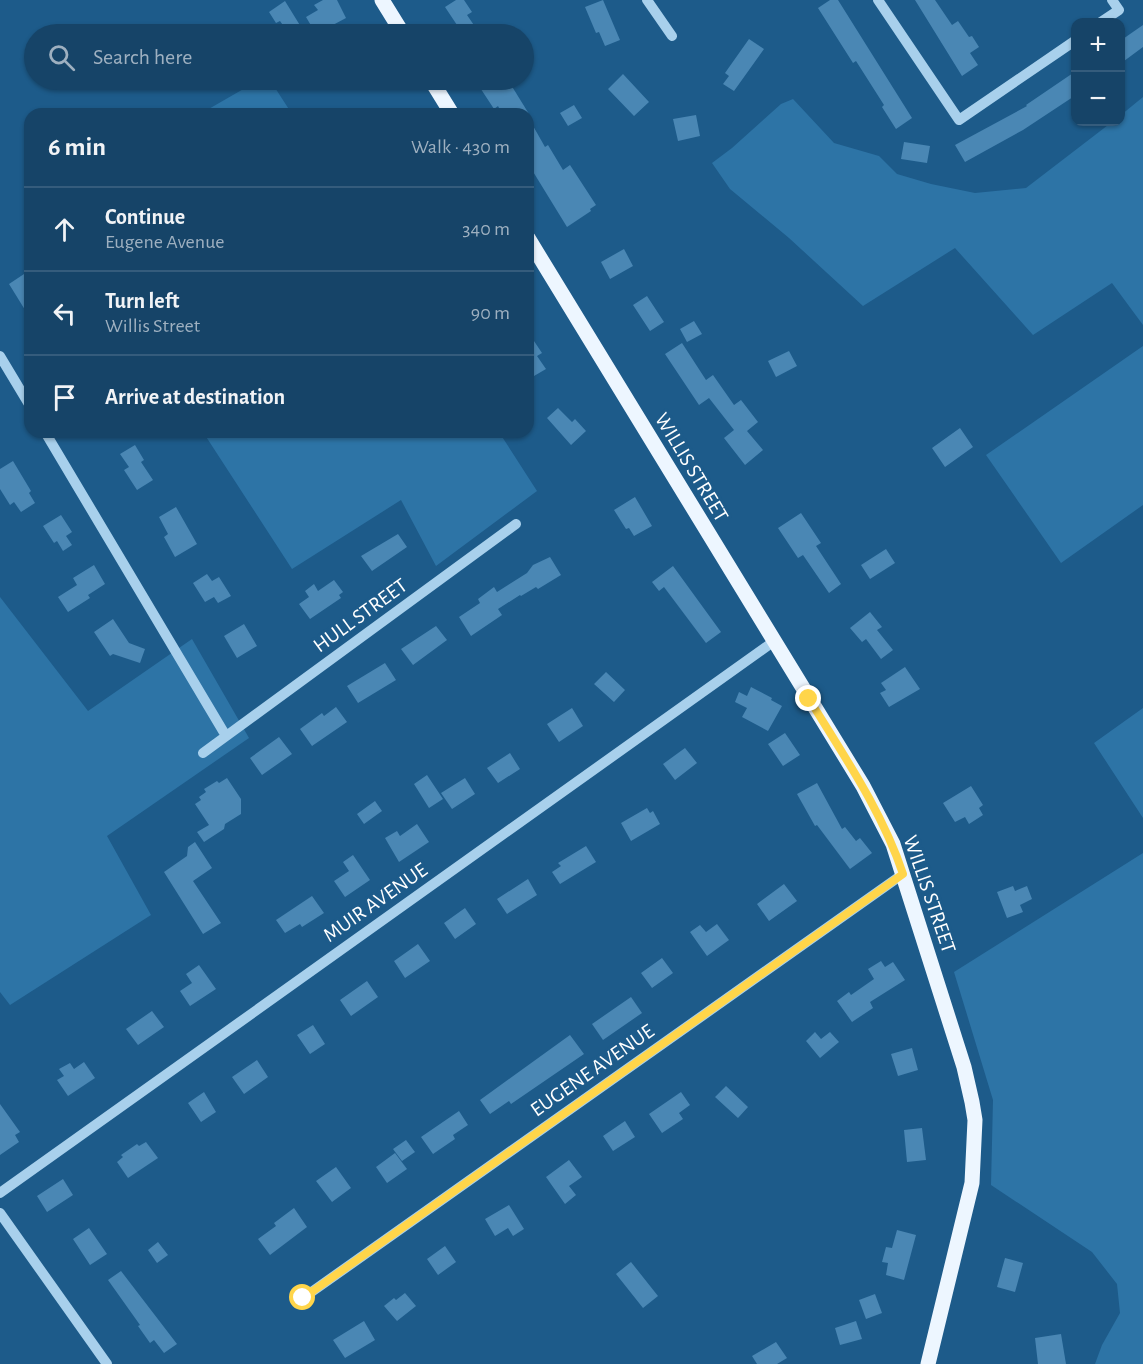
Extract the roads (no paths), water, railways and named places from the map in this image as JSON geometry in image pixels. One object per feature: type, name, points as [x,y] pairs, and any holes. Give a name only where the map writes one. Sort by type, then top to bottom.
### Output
[{"type":"main road","points":[[382,0],[397,24]]},
{"type":"main road","points":[[437,90],[448,108]]},
{"type":"main road","name":"WILLIS STREET","points":[[534,248],[868,795],[893,844],[964,1067],[975,1120],[972,1183],[928,1364]]},
{"type":"street","points":[[646,0],[672,36]]},
{"type":"street","points":[[878,0],[959,120],[1071,43]]},
{"type":"street","points":[[1107,18],[1119,10],[1112,0]]},
{"type":"street","points":[[0,356],[24,396]]},
{"type":"street","points":[[49,438],[226,736]]},
{"type":"street","name":"HULL STREET","points":[[203,753],[516,524]]},
{"type":"street","name":"MUIR AVENUE","points":[[0,1193],[773,642]]},
{"type":"street","name":"EUGENE AVENUE","points":[[303,1298],[903,874]]},
{"type":"street","points":[[0,1213],[107,1364]]}]
